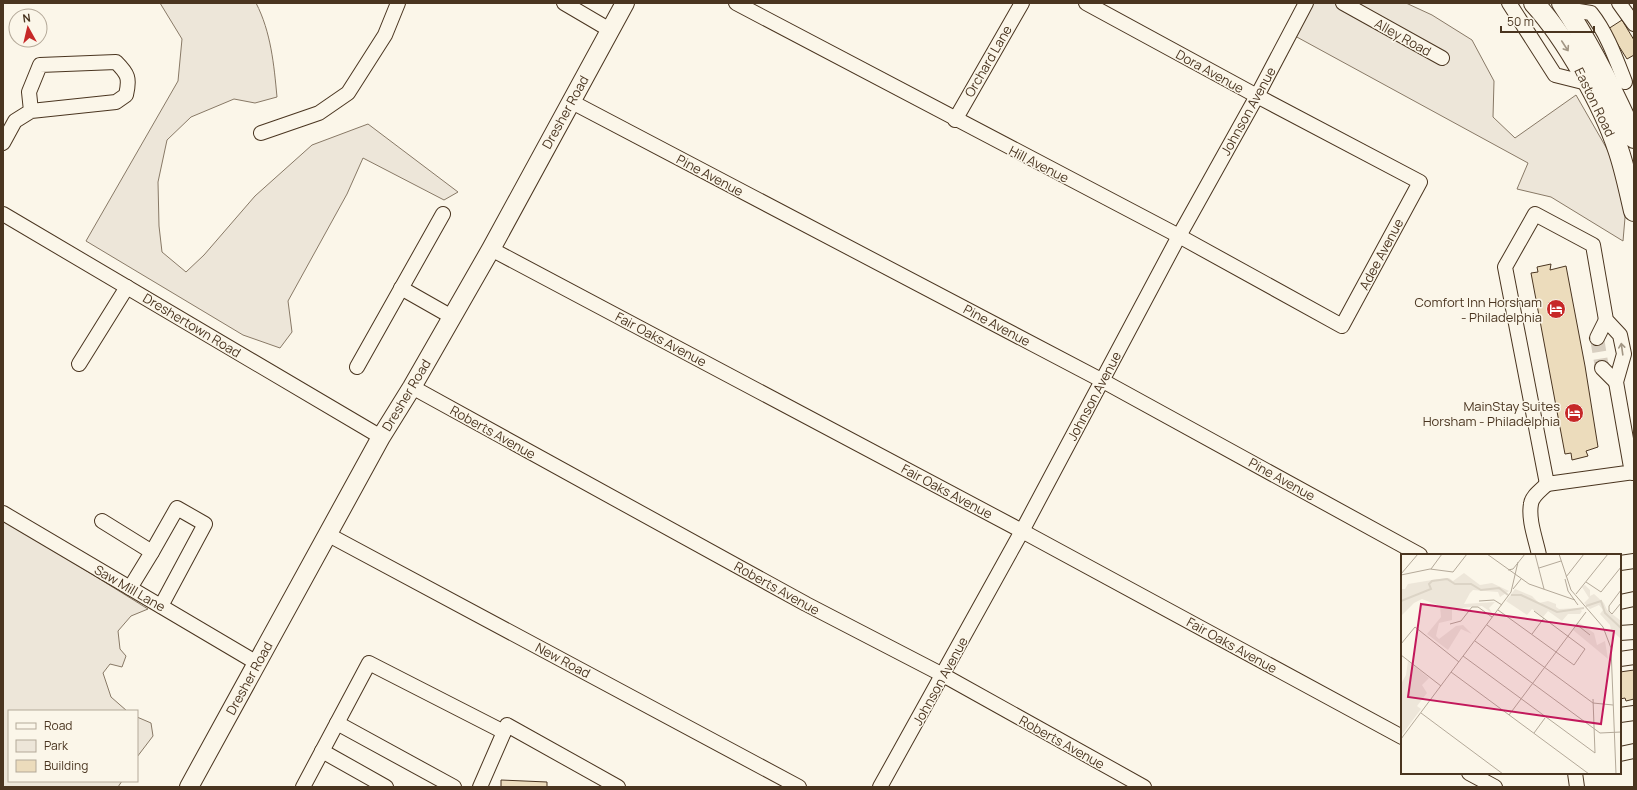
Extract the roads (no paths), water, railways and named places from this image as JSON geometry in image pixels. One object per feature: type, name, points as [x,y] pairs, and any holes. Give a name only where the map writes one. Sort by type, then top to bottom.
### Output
[{"type":"highway","name":"Easton Road","points":[[1534,3],[1555,30],[1629,144]]},
{"type":"highway","name":"Easton Road","points":[[1564,6],[1591,48],[1624,83],[1634,211]]},
{"type":"main road","name":"Dresher Road","points":[[189,787],[381,437],[412,387],[491,249],[570,101],[625,3]]},
{"type":"street","points":[[261,133],[319,113],[348,93],[385,35],[398,3]]},
{"type":"street","points":[[564,3],[610,30]]},
{"type":"street","name":"Hill Avenue","points":[[736,3],[955,120],[1179,236],[1342,326]]},
{"type":"street","name":"Orchard Lane","points":[[955,120],[1022,3]]},
{"type":"street","name":"Dora Avenue","points":[[1086,3],[1420,182]]},
{"type":"street","name":"Johnson Avenue","points":[[880,787],[943,675],[1103,381],[1179,236],[1257,96],[1306,3]]},
{"type":"street","name":"Alley Road","points":[[1343,3],[1442,58]]},
{"type":"street","points":[[1509,3],[1555,75],[1588,83]]},
{"type":"street","points":[[1619,3],[1634,24]]},
{"type":"street","points":[[3,143],[15,120],[31,111],[116,102],[126,95],[129,82],[126,72],[116,62],[40,65],[29,92],[31,111]]},
{"type":"street","name":"Pine Avenue","points":[[570,101],[1103,381],[1418,554]]},
{"type":"street","name":"Adee Avenue","points":[[1342,326],[1420,182]]},
{"type":"street","name":"Dreshertown Road","points":[[3,214],[381,437]]},
{"type":"street","points":[[357,367],[443,214]]},
{"type":"street","points":[[1539,554],[1531,519],[1531,504],[1536,495],[1547,484],[1633,473],[1616,382],[1624,354],[1620,336],[1606,320],[1594,245],[1535,214],[1505,267],[1547,484]]},
{"type":"street","name":"Fair Oaks Avenue","points":[[491,249],[1022,530],[1401,736]]},
{"type":"street","points":[[79,364],[126,287]]},
{"type":"street","points":[[401,288],[452,317]]},
{"type":"street","points":[[1597,338],[1606,320]]},
{"type":"street","points":[[1602,368],[1616,382]]},
{"type":"street","name":"Roberts Avenue","points":[[412,387],[806,604],[943,675],[1144,787]]},
{"type":"street","points":[[130,588],[177,508],[205,524],[161,606]]},
{"type":"street","name":"Saw Mill Lane","points":[[3,513],[257,663]]},
{"type":"street","points":[[102,521],[152,552]]},
{"type":"street","name":"New Road","points":[[327,534],[799,787]]},
{"type":"street","points":[[1621,563],[1634,561]]},
{"type":"street","points":[[1621,602],[1634,599]]},
{"type":"street","points":[[1621,634],[1634,632]]},
{"type":"street","points":[[1621,659],[1634,657]]},
{"type":"street","points":[[305,786],[322,751],[369,664],[504,732]]},
{"type":"street","points":[[1621,715],[1634,713]]},
{"type":"street","points":[[337,724],[454,787]]},
{"type":"street","points":[[480,787],[507,725],[618,787]]},
{"type":"street","points":[[322,751],[386,787]]},
{"type":"street","points":[[1621,754],[1634,751]]},
{"type":"street","points":[[1471,774],[1494,787]]},
{"type":"street","points":[[1575,774],[1577,787]]},
{"type":"tunnel","points":[[1597,338],[1602,368]]},
{"type":"place","name":"Comfort Inn Horsham - Philadelphia","points":[[1556,309]]},
{"type":"place","name":"MainStay Suites Horsham - Philadelphia","points":[[1574,413]]}]
